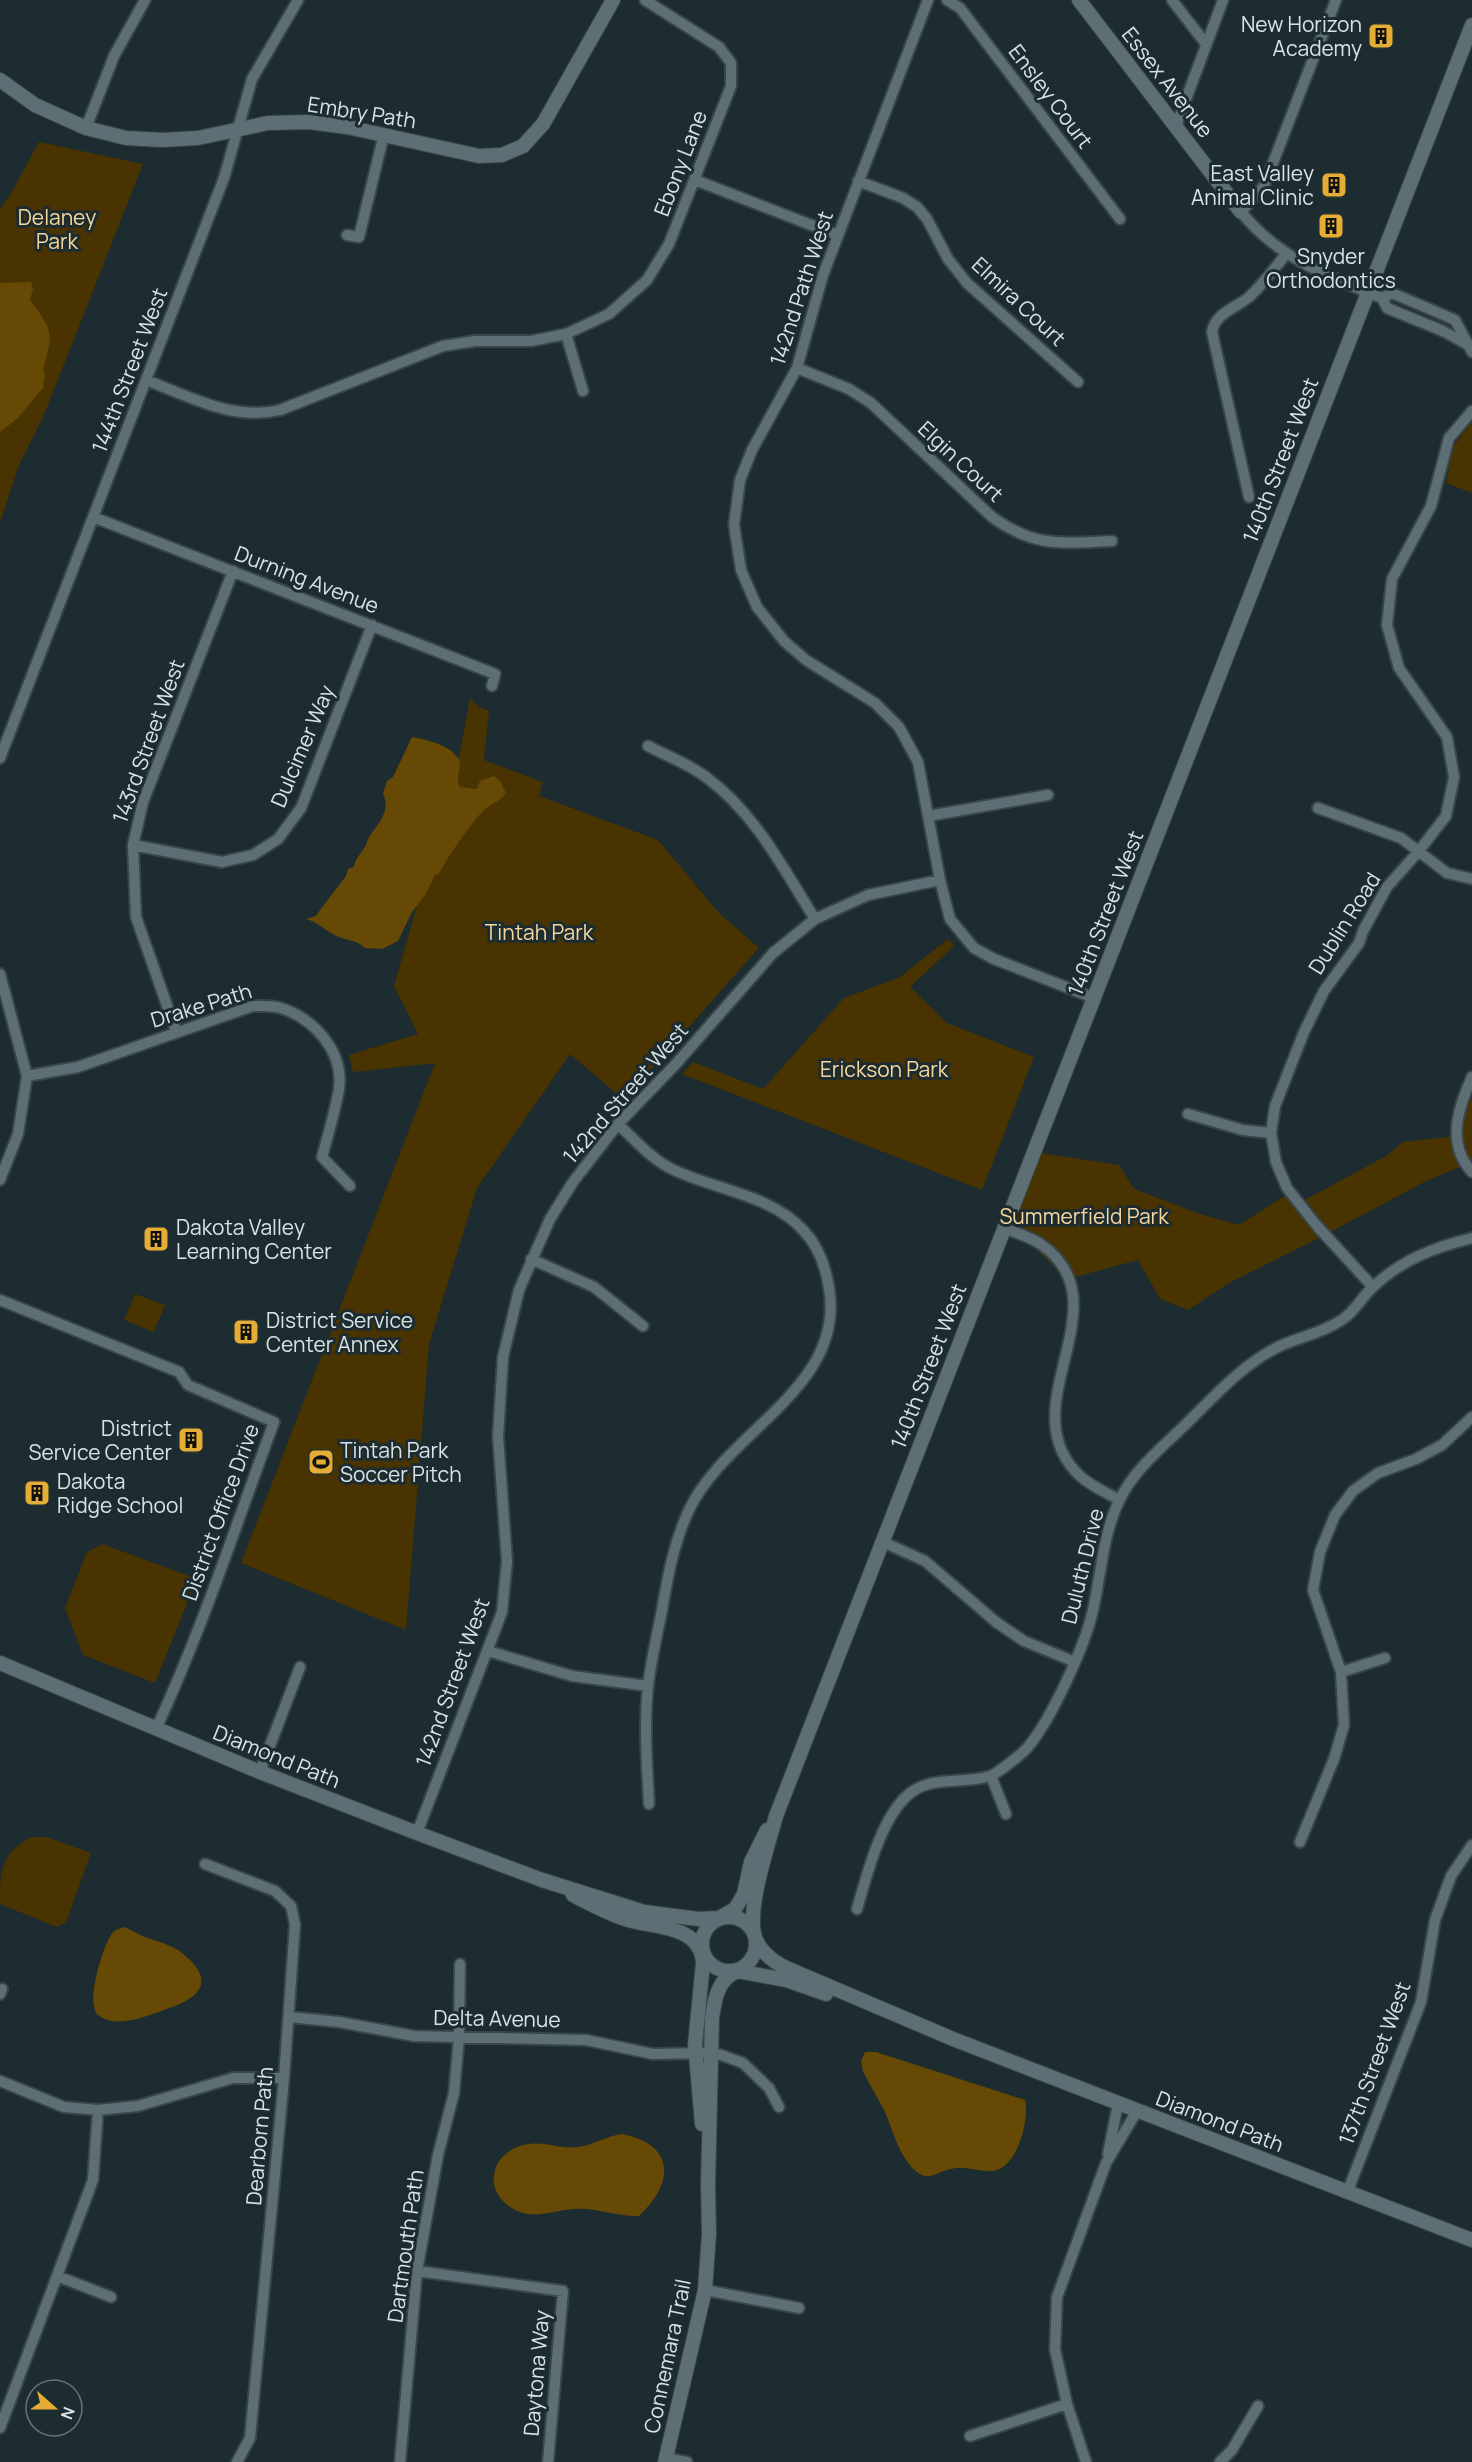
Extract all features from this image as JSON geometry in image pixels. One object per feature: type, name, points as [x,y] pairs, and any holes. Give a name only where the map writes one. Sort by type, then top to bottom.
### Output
[{"type":"street","name":"144th Street West","points":[[0,758],[224,178],[252,79],[298,0]]},
{"type":"street","name":"Embry Path","points":[[0,80],[35,105],[86,128],[126,138],[162,140],[198,138],[268,123],[309,122],[347,127],[479,156],[502,155],[524,146],[543,124],[613,0]]},
{"type":"street","name":"Ebony Lane","points":[[146,380],[227,411],[261,414],[280,410],[443,346],[475,341],[531,341],[566,334],[609,314],[647,280],[669,244],[731,86],[731,63],[719,47],[645,0]]},
{"type":"street","name":"142nd Path West","points":[[928,0],[837,235],[823,275],[797,368],[752,450],[740,480],[734,525],[741,570],[757,607],[784,641],[806,660],[875,703],[899,727],[918,762],[940,880],[950,919],[974,948],[994,959],[1094,998]]},
{"type":"street","name":"Ensley Court","points":[[946,0],[960,8],[1120,219]]},
{"type":"street","name":"Essex Avenue","points":[[1079,0],[1258,231],[1286,254],[1316,271],[1382,298]]},
{"type":"street","points":[[1173,0],[1206,45]]},
{"type":"street","points":[[1176,126],[1223,0]]},
{"type":"street","points":[[1241,212],[1264,186],[1336,0]]},
{"type":"street","points":[[86,128],[114,56],[141,2]]},
{"type":"street","name":"140th Street West","points":[[754,1934],[757,1889],[776,1816],[1472,25]]},
{"type":"street","points":[[347,235],[359,237],[384,135]]},
{"type":"street","points":[[695,180],[837,235]]},
{"type":"street","name":"Elmira Court","points":[[858,181],[903,198],[917,207],[927,219],[948,259],[967,283],[1078,382]]},
{"type":"street","points":[[1249,497],[1212,332],[1213,325],[1222,315],[1248,298],[1286,254]]},
{"type":"street","points":[[1392,293],[1455,320],[1470,348],[1443,331],[1387,308],[1382,298],[1392,293]]},
{"type":"street","points":[[566,334],[584,391]]},
{"type":"street","name":"Elgin Court","points":[[797,368],[849,389],[871,403],[992,517],[1012,531],[1052,543],[1112,541]]},
{"type":"street","name":"Dublin Road","points":[[1373,1287],[1317,1226],[1287,1188],[1275,1162],[1271,1133],[1275,1106],[1313,1012],[1337,972],[1359,943],[1387,887],[1446,816],[1454,777],[1447,737],[1399,668],[1387,625],[1392,579],[1431,506],[1449,438],[1472,411]]},
{"type":"street","name":"Durning Avenue","points":[[93,517],[495,674],[492,686]]},
{"type":"street","name":"143rd Street West","points":[[176,1031],[136,917],[133,845],[143,802],[232,571]]},
{"type":"street","name":"Dulcimer Way","points":[[133,845],[222,862],[253,855],[279,839],[301,808],[372,625]]},
{"type":"street","points":[[648,746],[704,776],[740,806],[762,834],[815,919]]},
{"type":"street","points":[[928,816],[1048,795]]},
{"type":"street","points":[[1318,808],[1401,838],[1447,873],[1472,879]]},
{"type":"street","name":"142nd Street West","points":[[417,1833],[502,1612],[507,1561],[498,1436],[503,1357],[519,1290],[550,1219],[573,1182],[618,1124],[675,1065],[773,953],[815,919],[868,895],[940,880]]},
{"type":"street","points":[[0,1180],[18,1134],[27,1076],[1,981]]},
{"type":"street","name":"Drake Path","points":[[27,1076],[78,1067],[253,1006],[278,1007],[303,1017],[327,1040],[337,1064],[339,1087],[322,1157],[350,1186]]},
{"type":"street","points":[[1472,1077],[1460,1102],[1456,1143],[1466,1165],[1472,1172]]},
{"type":"street","points":[[1188,1114],[1243,1130],[1271,1133]]},
{"type":"street","points":[[618,1124],[642,1148],[672,1170],[775,1208],[804,1230],[820,1256],[831,1302],[830,1325],[824,1348],[805,1380],[720,1464],[690,1508],[671,1558],[648,1686],[646,1739],[649,1804]]},
{"type":"street","points":[[1004,1228],[1041,1244],[1065,1272],[1072,1289],[1074,1310],[1054,1403],[1054,1424],[1059,1443],[1068,1461],[1081,1477],[1119,1500]]},
{"type":"street","name":"Duluth Drive","points":[[991,1776],[1028,1747],[1075,1662],[1092,1614],[1109,1534],[1119,1500],[1140,1469],[1242,1370],[1276,1348],[1326,1329],[1345,1318],[1373,1287],[1401,1265],[1434,1248],[1472,1238]]},
{"type":"street","points":[[531,1259],[594,1287],[643,1326]]},
{"type":"street","name":"District Office Drive","points":[[0,1300],[180,1372],[188,1385],[274,1422],[215,1585],[156,1729]]},
{"type":"street","points":[[1300,1842],[1334,1759],[1344,1725],[1341,1672],[1313,1590],[1320,1552],[1335,1515],[1353,1491],[1378,1473],[1416,1460],[1442,1445],[1472,1417]]},
{"type":"street","points":[[883,1542],[925,1560],[996,1622],[1024,1641],[1075,1662]]},
{"type":"street","points":[[488,1651],[572,1676],[648,1686]]},
{"type":"street","points":[[1341,1672],[1385,1658]]},
{"type":"street","name":"Diamond Path","points":[[0,1663],[260,1772],[543,1880],[644,1912],[682,1919],[742,1919],[748,1924],[765,1955],[784,1967],[953,2039]]},
{"type":"street","points":[[260,1772],[300,1667]]},
{"type":"street","points":[[857,1909],[870,1866],[893,1813],[913,1792],[935,1782],[991,1776],[1006,1814]]},
{"type":"street","name":"140th Street West","points":[[719,1918],[735,1910],[741,1900],[751,1862],[776,1816]]},
{"type":"street","name":"137th Street West","points":[[1347,2193],[1421,2002],[1435,1920],[1451,1875],[1472,1845]]},
{"type":"street","name":"Dearborn Path","points":[[205,1864],[275,1891],[291,1906],[295,1924],[284,2078],[250,2438],[237,2462]]},
{"type":"street","name":"Diamond Path","points":[[543,1880],[598,1908],[624,1918],[679,1931],[697,1944],[712,1964],[724,1969],[786,1980],[953,2039],[1472,2240]]},
{"type":"street","points":[[702,1953],[701,1941],[704,1932],[711,1922],[719,1918]]},
{"type":"street","points":[[737,1971],[745,1967],[753,1955],[754,1934]]},
{"type":"street","name":"Connemara Trail","points":[[665,2460],[705,2290],[709,2234],[702,1953]]},
{"type":"street","name":"Dartmouth Path","points":[[400,2462],[417,2271],[438,2155],[454,2092],[459,2038],[460,1964]]},
{"type":"street","name":"Connemara Trail","points":[[704,2054],[716,1992],[731,1974],[737,1971]]},
{"type":"street","name":"Delta Avenue","points":[[289,2018],[339,2022],[414,2036],[586,2040],[653,2054],[704,2054],[743,2063],[769,2088],[779,2107]]},
{"type":"street","points":[[0,2081],[64,2107],[98,2110],[138,2106],[233,2078],[284,2078]]},
{"type":"street","points":[[1086,2462],[1067,2404],[1055,2349],[1057,2297],[1106,2163],[1119,2103]]},
{"type":"street","points":[[0,2428],[93,2180],[98,2110]]},
{"type":"street","points":[[1106,2163],[1137,2111]]},
{"type":"street","name":"Daytona Way","points":[[417,2271],[563,2291],[548,2462]]},
{"type":"street","points":[[57,2276],[111,2297]]},
{"type":"street","points":[[705,2290],[799,2308]]},
{"type":"street","points":[[970,2436],[1067,2404]]},
{"type":"street","points":[[1220,2462],[1232,2450],[1258,2406]]},
{"type":"street","points":[[665,2460],[687,2462]]},
{"type":"green space","name":"Delaney Park","points":[[39,142],[143,164],[44,415],[18,467],[0,523],[0,209]]},
{"type":"green space","points":[[1472,420],[1472,493],[1446,483],[1453,447]]},
{"type":"green space","name":"Tintah Park","points":[[470,698],[479,707],[489,711],[484,760],[543,782],[539,796],[658,840],[719,913],[759,948],[624,1100],[570,1054],[477,1188],[429,1344],[406,1630],[241,1563],[435,1063],[353,1072],[349,1055],[418,1034],[394,986],[459,757]]},
{"type":"green space","name":"Erickson Park","points":[[948,939],[954,946],[910,987],[947,1023],[1034,1057],[982,1190],[682,1074],[693,1062],[763,1089],[844,998],[900,977]]},
{"type":"green space","name":"Summerfield Park","points":[[1472,1099],[1472,1172],[1465,1165],[1426,1181],[1229,1283],[1188,1310],[1160,1299],[1138,1260],[1068,1279],[1019,1234],[1004,1228],[1034,1152],[1119,1165],[1134,1189],[1200,1214],[1239,1225],[1291,1192],[1299,1203],[1386,1156],[1403,1142],[1456,1136],[1459,1110]]},
{"type":"green space","points":[[135,1294],[165,1305],[154,1332],[124,1320]]},
{"type":"green space","points":[[102,1544],[192,1577],[194,1586],[155,1683],[83,1655],[65,1608],[87,1552]]},
{"type":"green space","points":[[31,1837],[47,1837],[91,1853],[66,1922],[57,1927],[0,1904],[0,1882],[4,1864],[13,1850]]},
{"type":"shaded area","points":[[31,282],[33,289],[30,300],[44,319],[50,340],[43,370],[45,375],[43,388],[18,418],[0,432],[0,283]]},
{"type":"shaded area","points":[[412,737],[433,742],[454,753],[460,764],[458,778],[460,787],[477,789],[480,781],[494,776],[500,781],[506,793],[483,811],[466,831],[412,912],[398,941],[382,949],[365,948],[356,942],[334,935],[315,922],[306,919],[316,916],[346,876],[348,869],[354,867],[383,816],[386,805],[383,793],[387,781],[393,777]]},
{"type":"shaded area","points":[[124,1927],[180,1951],[197,1968],[201,1976],[199,1990],[179,2004],[134,2020],[114,2021],[98,2015],[94,2009],[93,2000],[99,1964],[111,1935]]},
{"type":"shaded area","points":[[865,2052],[876,2052],[1025,2100],[1023,2131],[1015,2153],[1001,2168],[992,2171],[956,2168],[930,2176],[921,2175],[906,2160],[885,2112],[863,2072],[861,2061]]},
{"type":"shaded area","points":[[622,2134],[652,2146],[664,2166],[659,2191],[639,2216],[585,2209],[526,2214],[506,2204],[496,2191],[494,2180],[496,2167],[507,2153],[515,2148],[532,2144],[578,2147]]},
{"type":"place","name":"New Horizon Academy","points":[[1381,36]]},
{"type":"place","name":"East Valley Animal Clinic","points":[[1334,185]]},
{"type":"place","name":"Snyder Orthodontics","points":[[1331,226]]},
{"type":"place","name":"Dakota Valley Learning Center","points":[[156,1239]]},
{"type":"place","name":"District Service Center Annex","points":[[246,1332]]},
{"type":"place","name":"District Service Center","points":[[191,1440]]},
{"type":"place","name":"Tintah Park Soccer Pitch","points":[[321,1462]]},
{"type":"place","name":"Dakota Ridge School","points":[[37,1493]]}]
